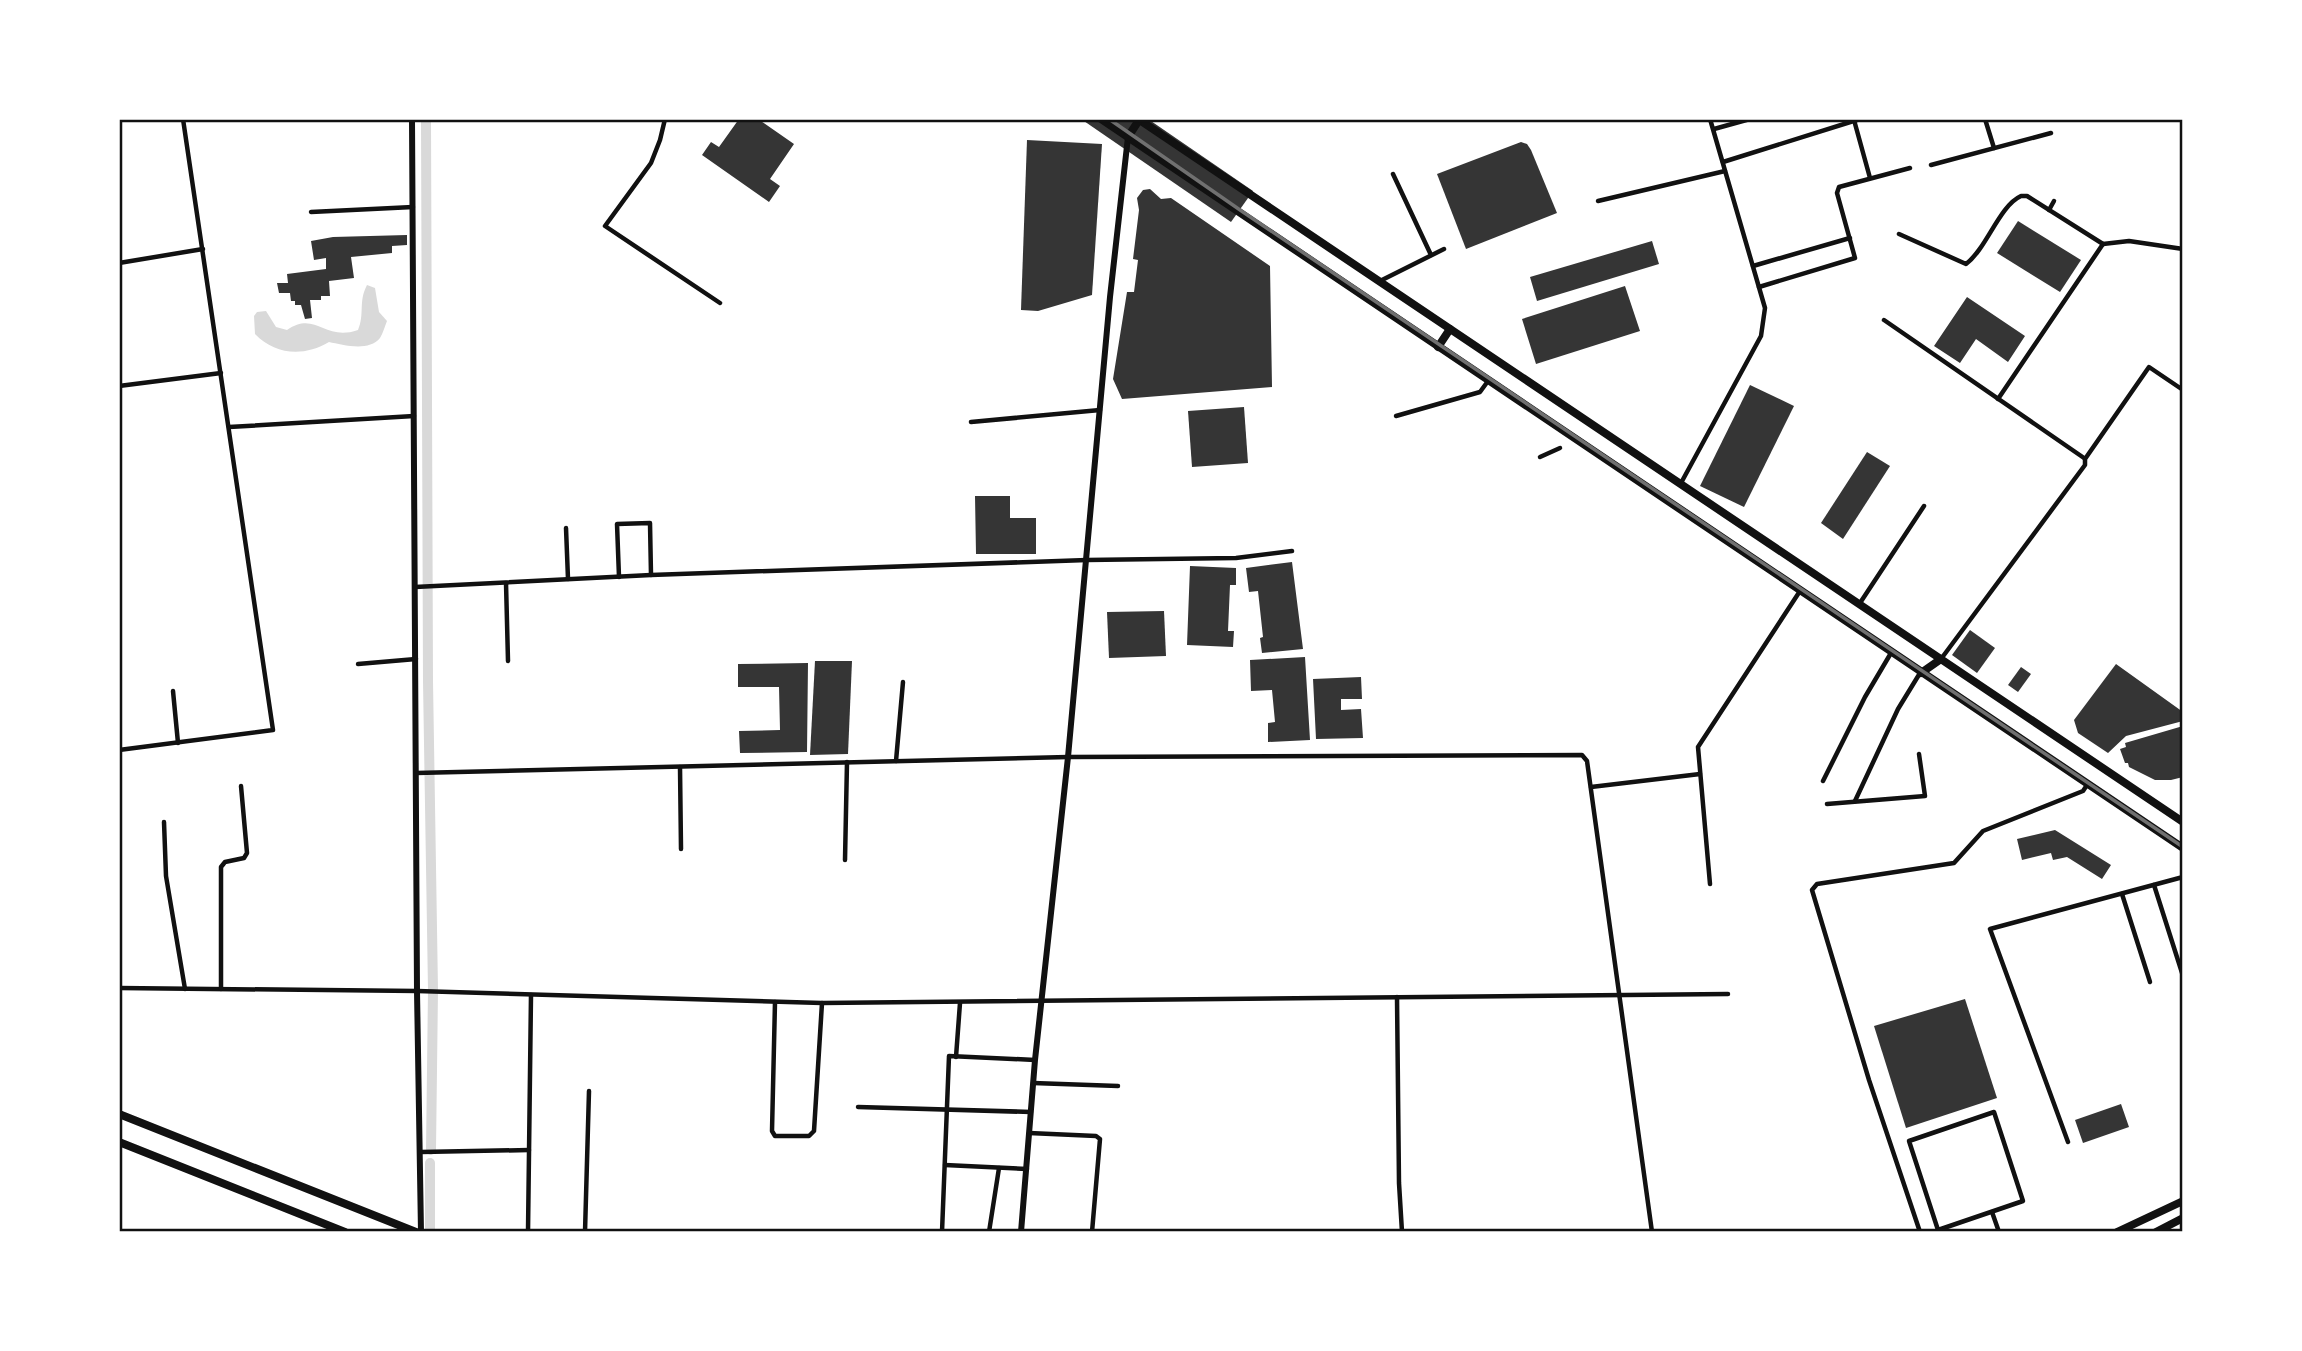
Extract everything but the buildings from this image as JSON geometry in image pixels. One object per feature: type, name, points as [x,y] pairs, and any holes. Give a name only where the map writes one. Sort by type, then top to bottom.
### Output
[{"type":"main road","points":[[1101,119],[2183,848]]},
{"type":"main road","points":[[1128,137],[1139,119],[2183,822]]},
{"type":"main road","points":[[1438,347],[1450,329]]},
{"type":"main road","points":[[1921,673],[1941,659]]},
{"type":"main road","points":[[119,1114],[416,1232]]},
{"type":"main road","points":[[119,1142],[345,1232]]},
{"type":"main road","points":[[2117,1232],[2183,1201]]},
{"type":"main road","points":[[2156,1232],[2183,1218]]},
{"type":"street","points":[[119,751],[273,730],[183,119]]},
{"type":"street","points":[[412,119],[421,1232]]},
{"type":"street","points":[[665,119],[651,163],[605,226],[720,303]]},
{"type":"street","points":[[1681,484],[1761,336],[1765,308],[1710,119]]},
{"type":"street","points":[[1714,129],[1750,119]]},
{"type":"street","points":[[1723,162],[1856,119],[1870,178]]},
{"type":"street","points":[[1985,119],[1994,148]]},
{"type":"street","points":[[1931,165],[2051,133]]},
{"type":"street","points":[[1021,1232],[1035,1060],[1068,757],[1128,137]]},
{"type":"street","points":[[1759,287],[1852,260],[1855,255],[1837,193],[1839,187],[1910,168]]},
{"type":"street","points":[[1598,201],[1726,171]]},
{"type":"street","points":[[1393,174],[1431,255]]},
{"type":"street","points":[[1899,234],[1964,265],[1972,260],[2017,197],[2027,197],[2103,244],[2129,241],[2183,249]]},
{"type":"street","points":[[2049,210],[2054,201]]},
{"type":"street","points":[[312,212],[413,207]]},
{"type":"street","points":[[1753,266],[1850,238]]},
{"type":"street","points":[[1998,400],[2103,244]]},
{"type":"street","points":[[119,263],[203,249]]},
{"type":"street","points":[[1379,281],[1444,249]]},
{"type":"street","points":[[1884,320],[2085,459]]},
{"type":"street","points":[[1941,659],[2085,465],[2085,459],[2149,368],[2183,390]]},
{"type":"street","points":[[119,386],[221,373]]},
{"type":"street","points":[[1396,416],[1480,392],[1488,381]]},
{"type":"street","points":[[971,422],[1100,410]]},
{"type":"street","points":[[229,427],[414,416]]},
{"type":"street","points":[[1540,457],[1560,448]]},
{"type":"street","points":[[1859,604],[1924,506]]},
{"type":"street","points":[[619,577],[617,524],[650,523],[651,575]]},
{"type":"street","points":[[566,528],[568,579]]},
{"type":"street","points":[[415,587],[651,575],[1087,560],[1236,558],[1292,551]]},
{"type":"street","points":[[506,583],[509,662]]},
{"type":"street","points":[[1710,884],[1698,753],[1700,743],[1800,591]]},
{"type":"street","points":[[1823,781],[1865,696],[1891,653]]},
{"type":"street","points":[[358,664],[416,659]]},
{"type":"street","points":[[1855,802],[1898,709],[1921,673]]},
{"type":"street","points":[[896,761],[903,682]]},
{"type":"street","points":[[173,691],[178,743]]},
{"type":"street","points":[[1827,804],[1924,796],[1919,754]]},
{"type":"street","points":[[419,773],[1068,757],[1582,755],[1587,761],[1591,787],[1651,1232]]},
{"type":"street","points":[[845,860],[847,762]]},
{"type":"street","points":[[680,767],[681,849]]},
{"type":"street","points":[[1591,787],[1700,774]]},
{"type":"street","points":[[1920,1232],[1869,1080],[1812,890],[1817,884],[1954,863],[1983,831],[2083,791],[2087,785]]},
{"type":"street","points":[[221,989],[221,867],[225,862],[244,858],[247,853],[241,786]]},
{"type":"street","points":[[164,822],[166,876],[185,989]]},
{"type":"street","points":[[2068,1142],[1990,929],[2183,877]]},
{"type":"street","points":[[2154,886],[2183,975]]},
{"type":"street","points":[[2122,894],[2150,982]]},
{"type":"street","points":[[119,988],[417,991],[822,1003],[1728,994]]},
{"type":"street","points":[[528,1232],[531,995]]},
{"type":"street","points":[[1397,997],[1402,1232]]},
{"type":"street","points":[[775,1002],[772,1131],[775,1136],[809,1136],[814,1131],[822,1003]]},
{"type":"street","points":[[956,1057],[960,1003]]},
{"type":"street","points":[[942,1232],[949,1056],[1035,1060]]},
{"type":"street","points":[[1033,1083],[1118,1086]]},
{"type":"street","points":[[585,1232],[589,1091]]},
{"type":"street","points":[[858,1107],[1031,1112]]},
{"type":"street","points":[[1994,1112],[2023,1201],[1992,1212],[1938,1230],[1909,1141],[1994,1112]]},
{"type":"street","points":[[1029,1133],[1096,1136],[1100,1139],[1092,1232]]},
{"type":"street","points":[[421,1152],[529,1150]]},
{"type":"street","points":[[945,1165],[1027,1169]]},
{"type":"street","points":[[989,1232],[999,1168]]},
{"type":"street","points":[[1992,1212],[1999,1232]]},
{"type":"shaded area","points":[[367,285],[375,288],[379,312],[387,321],[380,338],[369,345],[329,342],[310,350],[290,352],[271,346],[255,334],[254,316],[257,312],[266,311],[276,327],[287,330],[306,323],[337,332],[358,330]]},
{"type":"waterway","points":[[426,119],[428,681],[433,990],[431,1150]]},
{"type":"waterway","points":[[430,1163],[430,1229]]},
{"type":"railway","points":[[1109,119],[2183,847]]}]
